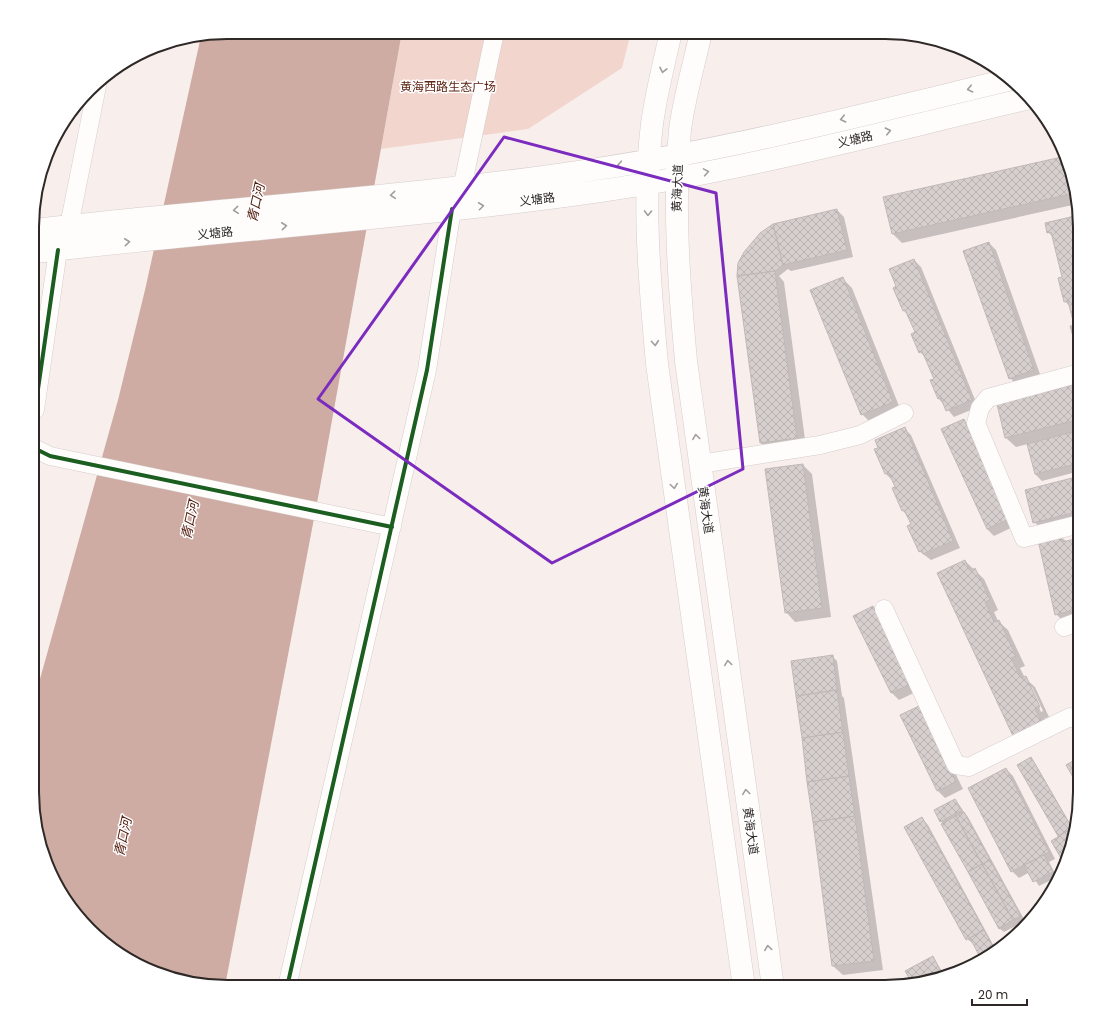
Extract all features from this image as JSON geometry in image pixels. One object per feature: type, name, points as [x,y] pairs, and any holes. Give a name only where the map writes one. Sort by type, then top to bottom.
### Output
[{"type":"main road","points":[[669,39],[654,109],[649,160],[650,275],[657,364],[743,980]]},
{"type":"main road","name":"黄海大道","points":[[699,39],[683,114],[677,177],[679,281],[686,361],[772,980]]},
{"type":"main road","name":"义塘路","points":[[39,252],[430,202],[462,188],[649,160],[734,145],[1003,81]]},
{"type":"main road","name":"义塘路","points":[[39,230],[91,224],[430,202],[452,209],[601,191],[739,166],[1023,100]]},
{"type":"street","points":[[462,188],[494,39]]},
{"type":"street","points":[[69,226],[95,93]]},
{"type":"street","points":[[289,980],[427,370],[452,209]]},
{"type":"street","points":[[39,377],[58,250]]},
{"type":"street","points":[[1073,375],[988,398],[980,408],[976,423],[1024,538],[1073,526]]},
{"type":"street","points":[[700,464],[820,445],[860,435],[904,413]]},
{"type":"street","points":[[42,452],[392,526]]},
{"type":"street","points":[[884,609],[956,765],[969,767],[1070,718],[1073,719]]},
{"type":"highlighted area","points":[[504,137],[716,193],[743,469],[552,563],[318,399]]},
{"type":"green space","name":"黄海西路生态广场","points":[[401,39],[629,39],[622,68],[528,129],[381,149]]},
{"type":"water","name":"青口河","points":[[215,39],[401,39],[320,487],[226,980],[215,980],[178,974],[155,966],[133,955],[94,925],[64,886],[53,864],[45,841],[39,804],[39,683],[118,400],[145,290],[200,41]]},
{"type":"building","points":[[1060,157],[1067,178],[1070,194],[892,234],[883,197]]},
{"type":"building","points":[[837,209],[847,250],[783,265],[773,224]]},
{"type":"building","points":[[1073,216],[1073,321],[1068,301],[1064,302],[1058,278],[1062,277],[1051,232],[1047,233],[1045,223]]},
{"type":"building","points":[[773,224],[783,265],[775,271],[737,276],[738,263],[744,252],[760,233]]},
{"type":"building","points":[[989,242],[1034,370],[1009,379],[963,251]]},
{"type":"building","points":[[914,259],[972,400],[946,411],[941,398],[938,399],[930,380],[934,379],[922,351],[919,353],[911,334],[915,332],[905,310],[903,311],[893,288],[896,286],[889,269]]},
{"type":"building","points":[[775,271],[797,438],[760,443],[737,276]]},
{"type":"building","points":[[843,277],[893,402],[861,415],[810,290]]},
{"type":"building","points":[[1073,325],[1073,336],[1070,326]]},
{"type":"building","points":[[1073,385],[1073,421],[1005,438],[997,404]]},
{"type":"building","points":[[964,419],[1009,519],[987,529],[941,429]]},
{"type":"building","points":[[905,427],[953,541],[923,554],[922,550],[919,552],[907,526],[911,524],[904,510],[902,511],[892,488],[895,487],[889,473],[885,474],[874,449],[878,448],[875,440]]},
{"type":"building","points":[[1073,432],[1073,465],[1035,474],[1027,444]]},
{"type":"building","points":[[803,464],[822,608],[785,613],[765,469]]},
{"type":"building","points":[[1073,478],[1073,513],[1033,523],[1025,490]]},
{"type":"building","points":[[1061,535],[1062,542],[1073,539],[1073,610],[1055,615],[1038,540]]},
{"type":"building","points":[[965,560],[970,571],[975,568],[990,600],[985,602],[994,622],[999,620],[1016,656],[1011,658],[1021,678],[1026,676],[1040,707],[1035,709],[1042,723],[1013,736],[937,573]]},
{"type":"building","points":[[873,606],[911,684],[891,693],[853,616]]},
{"type":"building","points":[[833,655],[837,690],[796,696],[791,661]]},
{"type":"building","points":[[837,690],[843,732],[802,738],[796,696]]},
{"type":"building","points":[[919,706],[956,782],[937,791],[900,715]]},
{"type":"building","points":[[843,732],[849,776],[807,782],[802,738]]},
{"type":"building","points":[[1031,757],[1070,824],[1069,830],[1058,836],[1017,765]]},
{"type":"building","points":[[1073,761],[1073,777],[1066,765]]},
{"type":"building","points":[[1006,768],[1049,852],[1011,872],[968,788]]},
{"type":"building","points":[[849,776],[855,816],[813,822],[807,782]]},
{"type":"building","points":[[955,799],[962,810],[940,822],[934,810]]},
{"type":"building","points":[[964,812],[990,860],[982,864],[956,816]]},
{"type":"building","points":[[855,816],[874,961],[832,966],[813,822]]},
{"type":"building","points":[[956,816],[982,864],[968,872],[941,824]]},
{"type":"building","points":[[922,817],[984,930],[966,940],[904,827]]},
{"type":"building","points":[[1069,830],[1061,858],[1051,841]]},
{"type":"building","points":[[1044,855],[1053,872],[1033,882],[1024,865]]},
{"type":"building","points":[[990,860],[1021,916],[1013,920],[982,864]]},
{"type":"building","points":[[982,864],[1013,920],[999,929],[968,872]]},
{"type":"building","points":[[984,930],[993,946],[979,955],[970,938]]},
{"type":"building","points":[[933,956],[941,972],[909,978],[905,971]]},
{"type":"cycle path","points":[[289,980],[427,370],[452,209]]},
{"type":"cycle path","points":[[39,382],[58,250]]},
{"type":"cycle path","points":[[39,450],[50,456],[392,527]]}]
